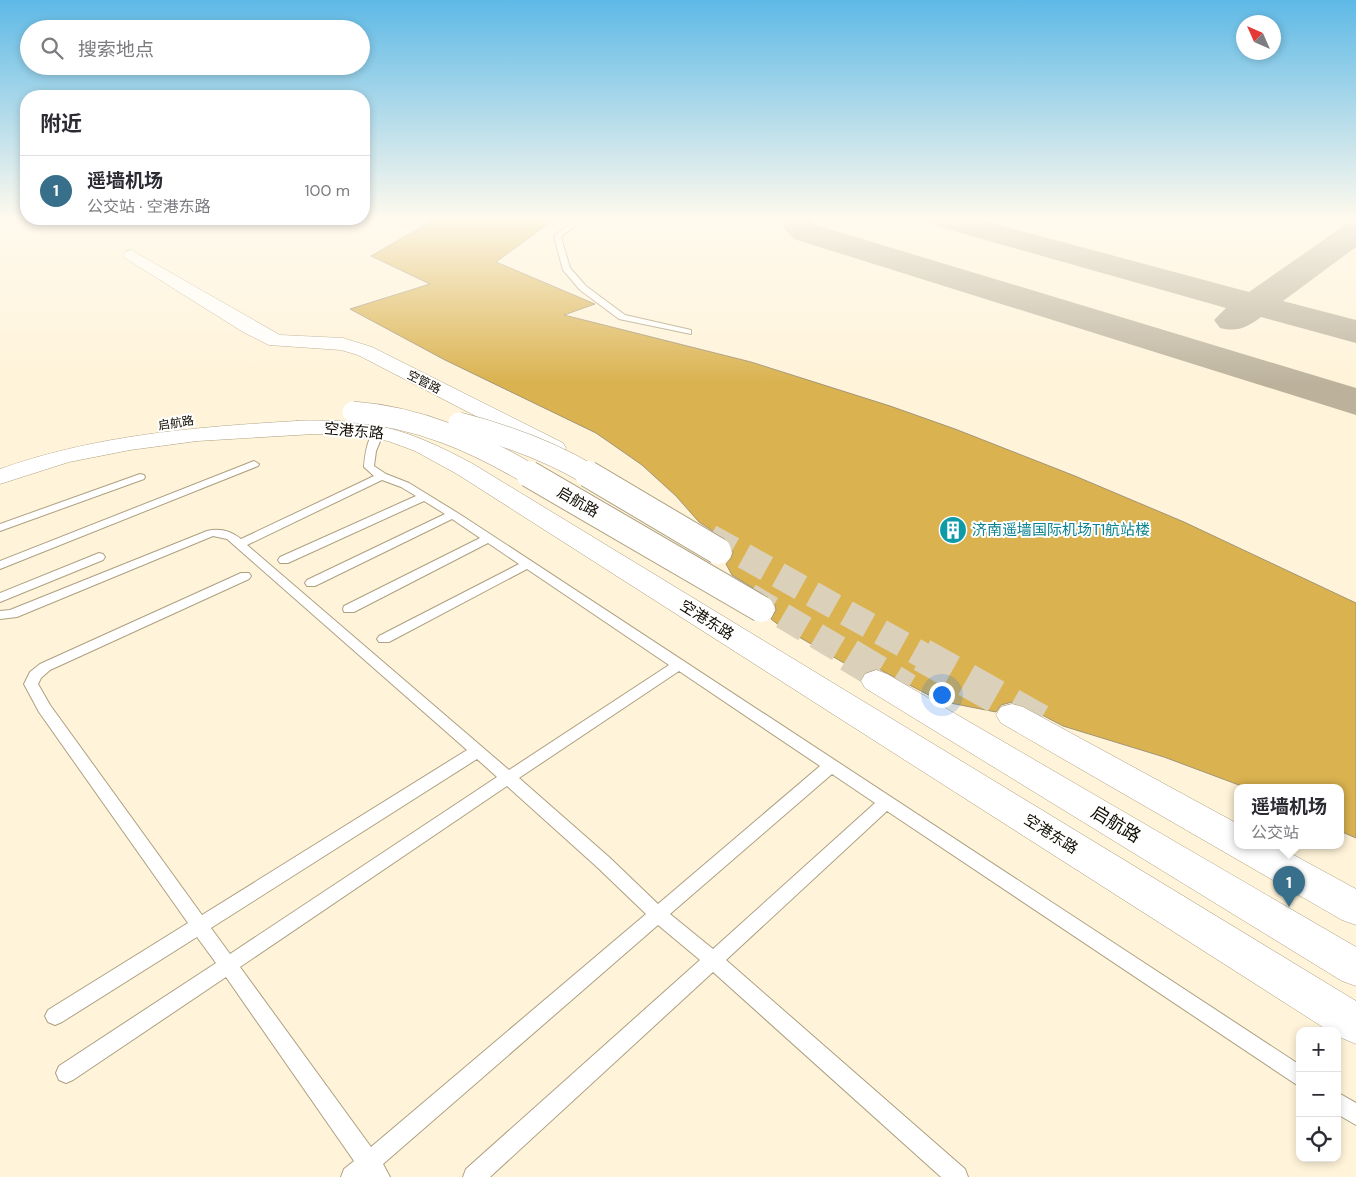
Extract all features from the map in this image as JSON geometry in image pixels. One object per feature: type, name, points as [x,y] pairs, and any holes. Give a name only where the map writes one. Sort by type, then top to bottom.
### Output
[{"type":"main road","name":"空管路","points":[[160,273],[250,328],[276,341],[344,344],[365,351],[569,455],[714,544]]},
{"type":"main road","name":"启航路","points":[[0,460],[75,440],[197,420],[310,412],[353,412],[387,427],[437,429],[497,455],[755,602],[526,463],[481,452],[431,450]]},
{"type":"main road","name":"启航路","points":[[387,427],[423,416],[499,433],[540,448],[568,462],[714,544]]},
{"type":"main road","points":[[387,427],[538,440]]},
{"type":"main road","name":"空港东路","points":[[0,477],[58,458],[177,437],[302,428],[387,427],[482,479],[1356,1024]]},
{"type":"main road","name":"启航路","points":[[876,681],[1356,968]]},
{"type":"main road","points":[[913,693],[1356,957]]},
{"type":"main road","points":[[1234,830],[1026,718],[1234,840]]},
{"type":"main road","points":[[1250,849],[1356,908]]},
{"type":"main road","points":[[1268,849],[1356,898]]},
{"type":"lane","points":[[570,273],[583,288],[622,317],[688,332]]},
{"type":"lane","points":[[387,427],[369,462],[369,467],[382,476],[405,484],[488,538],[1296,1074]]},
{"type":"lane","points":[[0,565],[254,464]]},
{"type":"lane","points":[[240,544],[382,476]]},
{"type":"lane","points":[[0,528],[140,477]]},
{"type":"lane","points":[[284,560],[424,497]]},
{"type":"lane","points":[[311,583],[452,515]]},
{"type":"lane","points":[[0,615],[12,614],[211,533],[220,533],[231,537],[478,751],[657,914],[713,960],[957,1177]]},
{"type":"lane","points":[[349,609],[488,538]]},
{"type":"lane","points":[[0,598],[99,557]]},
{"type":"lane","points":[[384,639],[527,564]]},
{"type":"lane","points":[[245,576],[46,667],[35,675],[31,684],[44,708],[374,1170]]},
{"type":"lane","points":[[66,1073],[229,966],[507,777],[679,665]]},
{"type":"lane","points":[[55,1016],[478,751]]},
{"type":"lane","points":[[352,1177],[374,1170],[657,914],[831,766]]},
{"type":"lane","points":[[474,1177],[886,803]]},
{"type":"lane","points":[[1341,1105],[1356,1115]]},
{"type":"building","name":"济南遥墙国际机场T1航站楼","points":[[407,273],[522,273],[595,304],[564,315],[751,362],[890,406],[955,429],[1075,476],[1184,522],[1356,603],[1356,838],[1344,833],[1344,784],[1236,784],[1164,757],[1063,726],[1023,705],[1012,702],[1001,705],[996,712],[940,701],[877,668],[863,674],[780,626],[771,619],[776,610],[774,601],[732,575],[726,564],[733,552],[731,543],[699,522],[676,496],[642,465],[596,433],[445,360],[350,309],[430,284]]},
{"type":"taxiway","points":[[938,273],[1356,402]]},
{"type":"taxiway","points":[[1140,273],[1255,304]]},
{"type":"taxiway","points":[[1255,304],[1299,273]]},
{"type":"taxiway","points":[[1233,320],[1255,304]]},
{"type":"taxiway","points":[[1255,304],[1356,332]]},
{"type":"tunnel","points":[[710,537],[924,656]]},
{"type":"tunnel","points":[[749,596],[851,656]]},
{"type":"tunnel","points":[[849,655],[907,690]]},
{"type":"tunnel","points":[[922,655],[1040,721]]},
{"type":"place","name":"济南遥墙国际机场T1航站楼","points":[[953,530]]},
{"type":"place","name":"遥墙机场","points":[[1289,907]]}]
